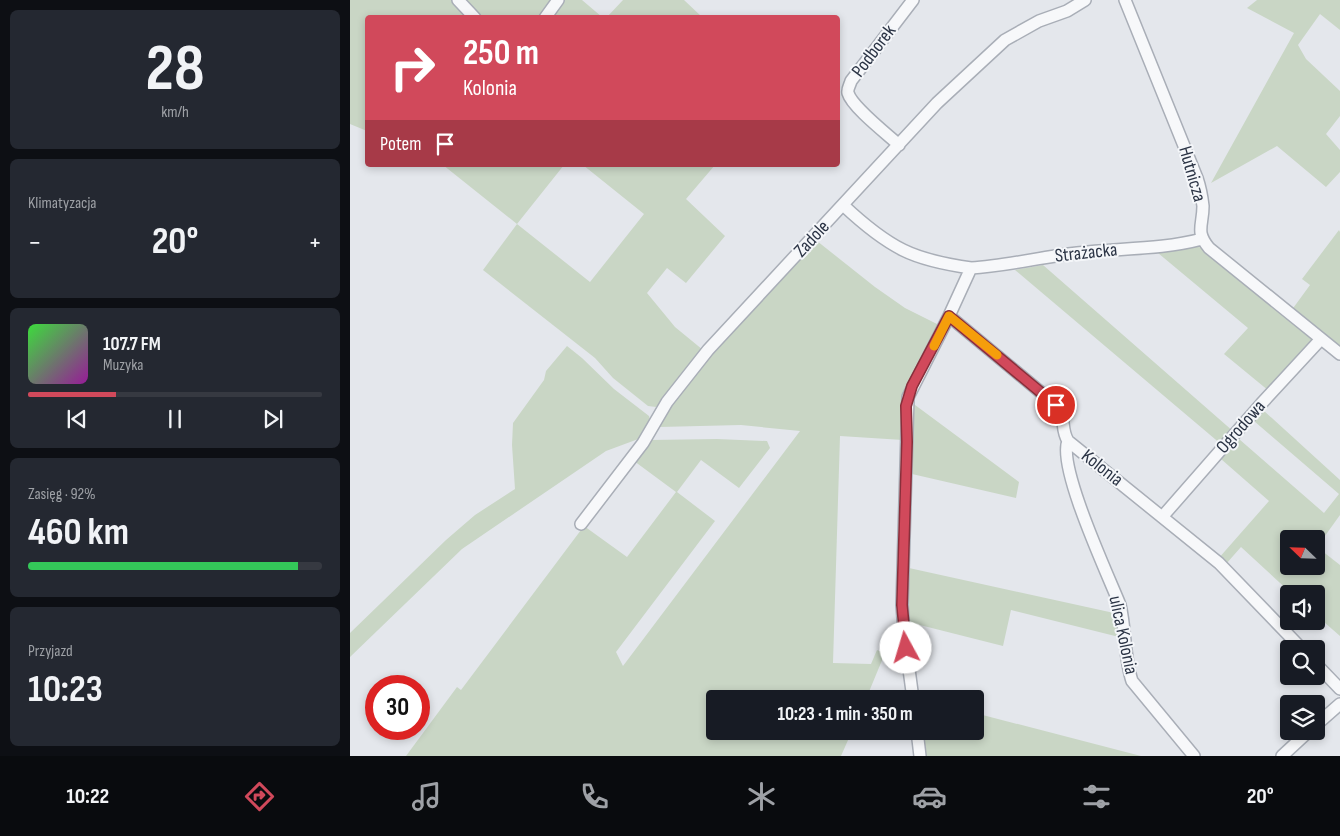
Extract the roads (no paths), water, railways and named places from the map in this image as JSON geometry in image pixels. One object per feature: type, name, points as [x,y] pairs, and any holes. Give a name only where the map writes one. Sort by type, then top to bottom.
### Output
[{"type":"street","points":[[458,0],[472,15]]},
{"type":"street","points":[[547,15],[558,0]]},
{"type":"street","name":"Podborek","points":[[899,145],[855,104],[848,93],[848,88],[851,81],[912,0]]},
{"type":"street","name":"Zadole","points":[[581,524],[643,443],[667,402],[708,350],[937,102],[1005,40],[1031,25],[1067,11],[1085,0]]},
{"type":"street","name":"Hutnicza","points":[[1125,0],[1197,178],[1202,206],[1200,232],[1202,239]]},
{"type":"street","points":[[843,205],[872,229],[904,250],[957,266],[971,268],[949,316],[912,386],[906,406],[907,442],[902,605],[912,690]]},
{"type":"street","points":[[1202,239],[1209,248],[1340,354]]},
{"type":"street","name":"Strażacka","points":[[971,268],[988,267],[1079,252],[1184,244],[1202,239]]},
{"type":"street","name":"Kolonia","points":[[949,316],[1056,405],[1063,416],[1064,435],[1068,441],[1219,563],[1293,640]]},
{"type":"street","name":"Ogrodowa","points":[[1163,516],[1321,339]]},
{"type":"street","name":"ulica Kolonia","points":[[1068,441],[1065,452],[1070,481],[1120,605],[1129,672],[1132,681],[1194,756]]},
{"type":"street","points":[[1325,673],[1340,689]]},
{"type":"street","points":[[1325,717],[1340,704]]},
{"type":"street","points":[[918,740],[920,756]]},
{"type":"street","points":[[1282,756],[1299,740]]}]
